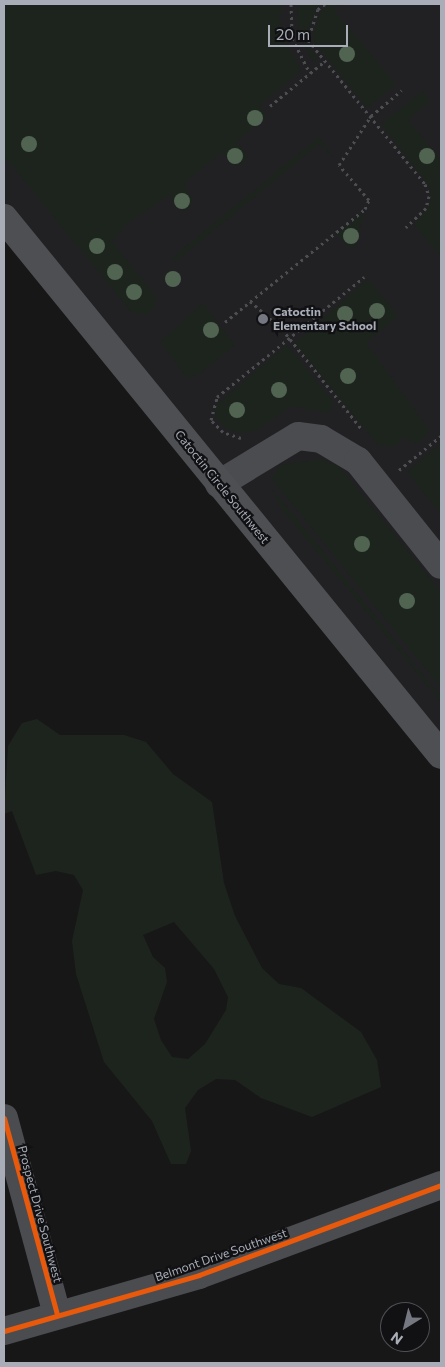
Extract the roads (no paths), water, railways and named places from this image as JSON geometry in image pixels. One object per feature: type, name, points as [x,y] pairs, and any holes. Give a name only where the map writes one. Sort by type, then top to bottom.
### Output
[{"type":"main road","name":"Catoctin Circle Southwest","points":[[4,218],[219,484],[439,745]]},
{"type":"street","points":[[219,484],[298,436],[322,439],[358,461],[441,565]]},
{"type":"street","name":"Prospect Drive Southwest","points":[[4,1118],[57,1315]]},
{"type":"street","name":"Belmont Drive Southwest","points":[[4,1331],[199,1276],[441,1185]]},
{"type":"place","name":"Catoctin Elementary School","points":[[263,319]]}]
